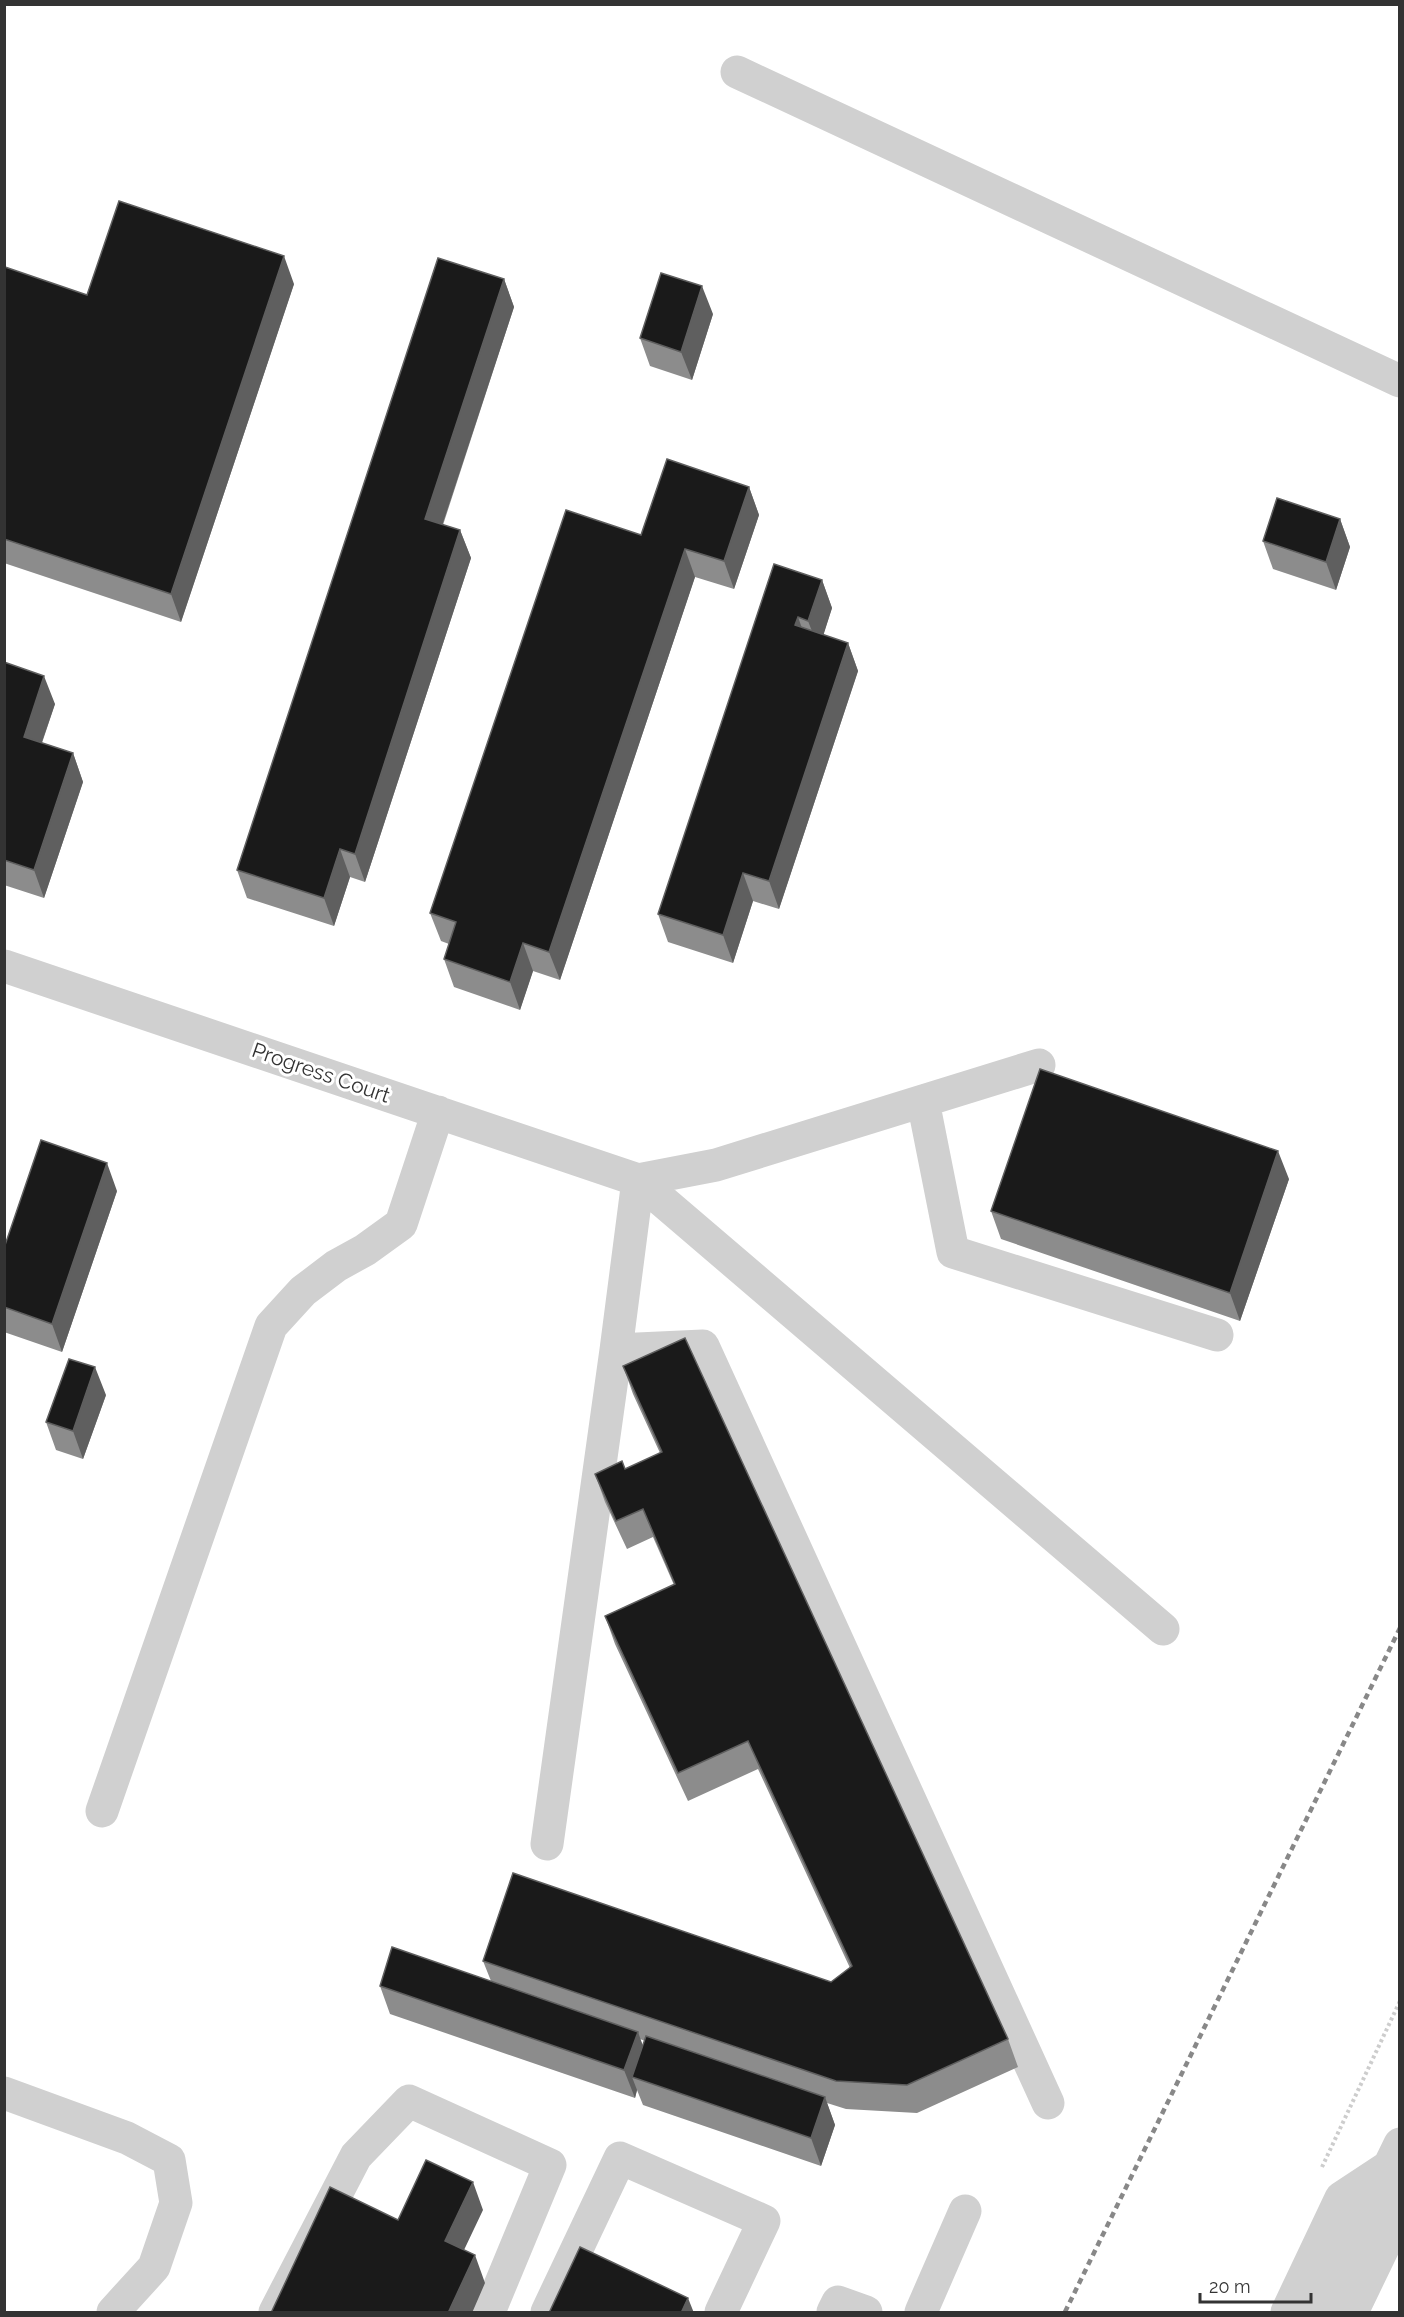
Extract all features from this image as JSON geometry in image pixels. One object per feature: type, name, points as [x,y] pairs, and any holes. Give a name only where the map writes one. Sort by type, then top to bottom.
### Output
[{"type":"street","points":[[737,72],[1400,381]]},
{"type":"street","name":"Progress Court","points":[[4,966],[638,1180]]},
{"type":"street","points":[[638,1180],[716,1165],[1039,1065]]},
{"type":"street","points":[[923,1101],[953,1252],[1217,1335]]},
{"type":"street","points":[[102,1811],[271,1326],[303,1290],[401,1224],[438,1112]]},
{"type":"street","points":[[547,1844],[638,1180]]},
{"type":"street","points":[[638,1180],[1163,1629]]},
{"type":"street","points":[[616,1350],[703,1346],[1048,2103]]},
{"type":"street","points":[[4,2093],[127,2138],[169,2160],[176,2203],[154,2267],[113,2313]]},
{"type":"street","points":[[275,2313],[356,2156],[409,2101],[550,2164],[489,2313]]},
{"type":"street","points":[[1287,2313],[1341,2198],[1394,2156]]},
{"type":"street","points":[[1318,2313],[1394,2156]]},
{"type":"street","points":[[1352,2313],[1395,2223],[1394,2156]]},
{"type":"street","points":[[547,2313],[620,2158],[764,2221],[721,2313]]},
{"type":"street","points":[[921,2313],[965,2211]]},
{"type":"street","points":[[833,2313],[838,2302],[866,2313]]},
{"type":"path","points":[[1318,2176],[1400,2001]]},
{"type":"building","points":[[119,201],[284,256],[171,594],[4,539],[5,267],[87,295]]},
{"type":"building","points":[[438,258],[504,279],[425,519],[460,530],[355,854],[340,849],[324,898],[237,870]]},
{"type":"building","points":[[661,273],[702,286],[681,352],[640,338]]},
{"type":"building","points":[[667,459],[749,487],[724,561],[685,549],[549,952],[523,943],[510,982],[444,959],[456,922],[430,913],[566,510],[641,535]]},
{"type":"building","points":[[1277,498],[1340,519],[1326,562],[1263,541]]},
{"type":"building","points":[[774,564],[822,580],[808,621],[798,617],[795,625],[848,643],[769,881],[743,873],[723,935],[658,914]]},
{"type":"building","points":[[4,662],[44,676],[24,737],[73,753],[34,870],[4,860]]},
{"type":"building","points":[[1040,1069],[1278,1151],[1230,1293],[991,1211]]},
{"type":"building","points":[[41,1140],[107,1163],[52,1324],[4,1307],[4,1248]]},
{"type":"building","points":[[685,1338],[1008,2039],[907,2085],[836,2081],[483,1961],[513,1873],[831,1982],[852,1966],[748,1741],[678,1773],[605,1616],[675,1584],[643,1509],[616,1521],[595,1474],[622,1461],[625,1469],[662,1452],[623,1366]]},
{"type":"building","points":[[69,1359],[95,1367],[73,1431],[46,1422]]},
{"type":"building","points":[[392,1947],[638,2032],[624,2070],[380,1986]]},
{"type":"building","points":[[646,2036],[825,2097],[811,2138],[632,2077]]},
{"type":"building","points":[[426,2160],[473,2182],[445,2241],[475,2255],[448,2313],[271,2313],[330,2187],[398,2220]]},
{"type":"building","points":[[580,2247],[688,2298],[681,2313],[549,2313]]},
{"type":"railway","points":[[1065,2312],[1400,1628]]}]
